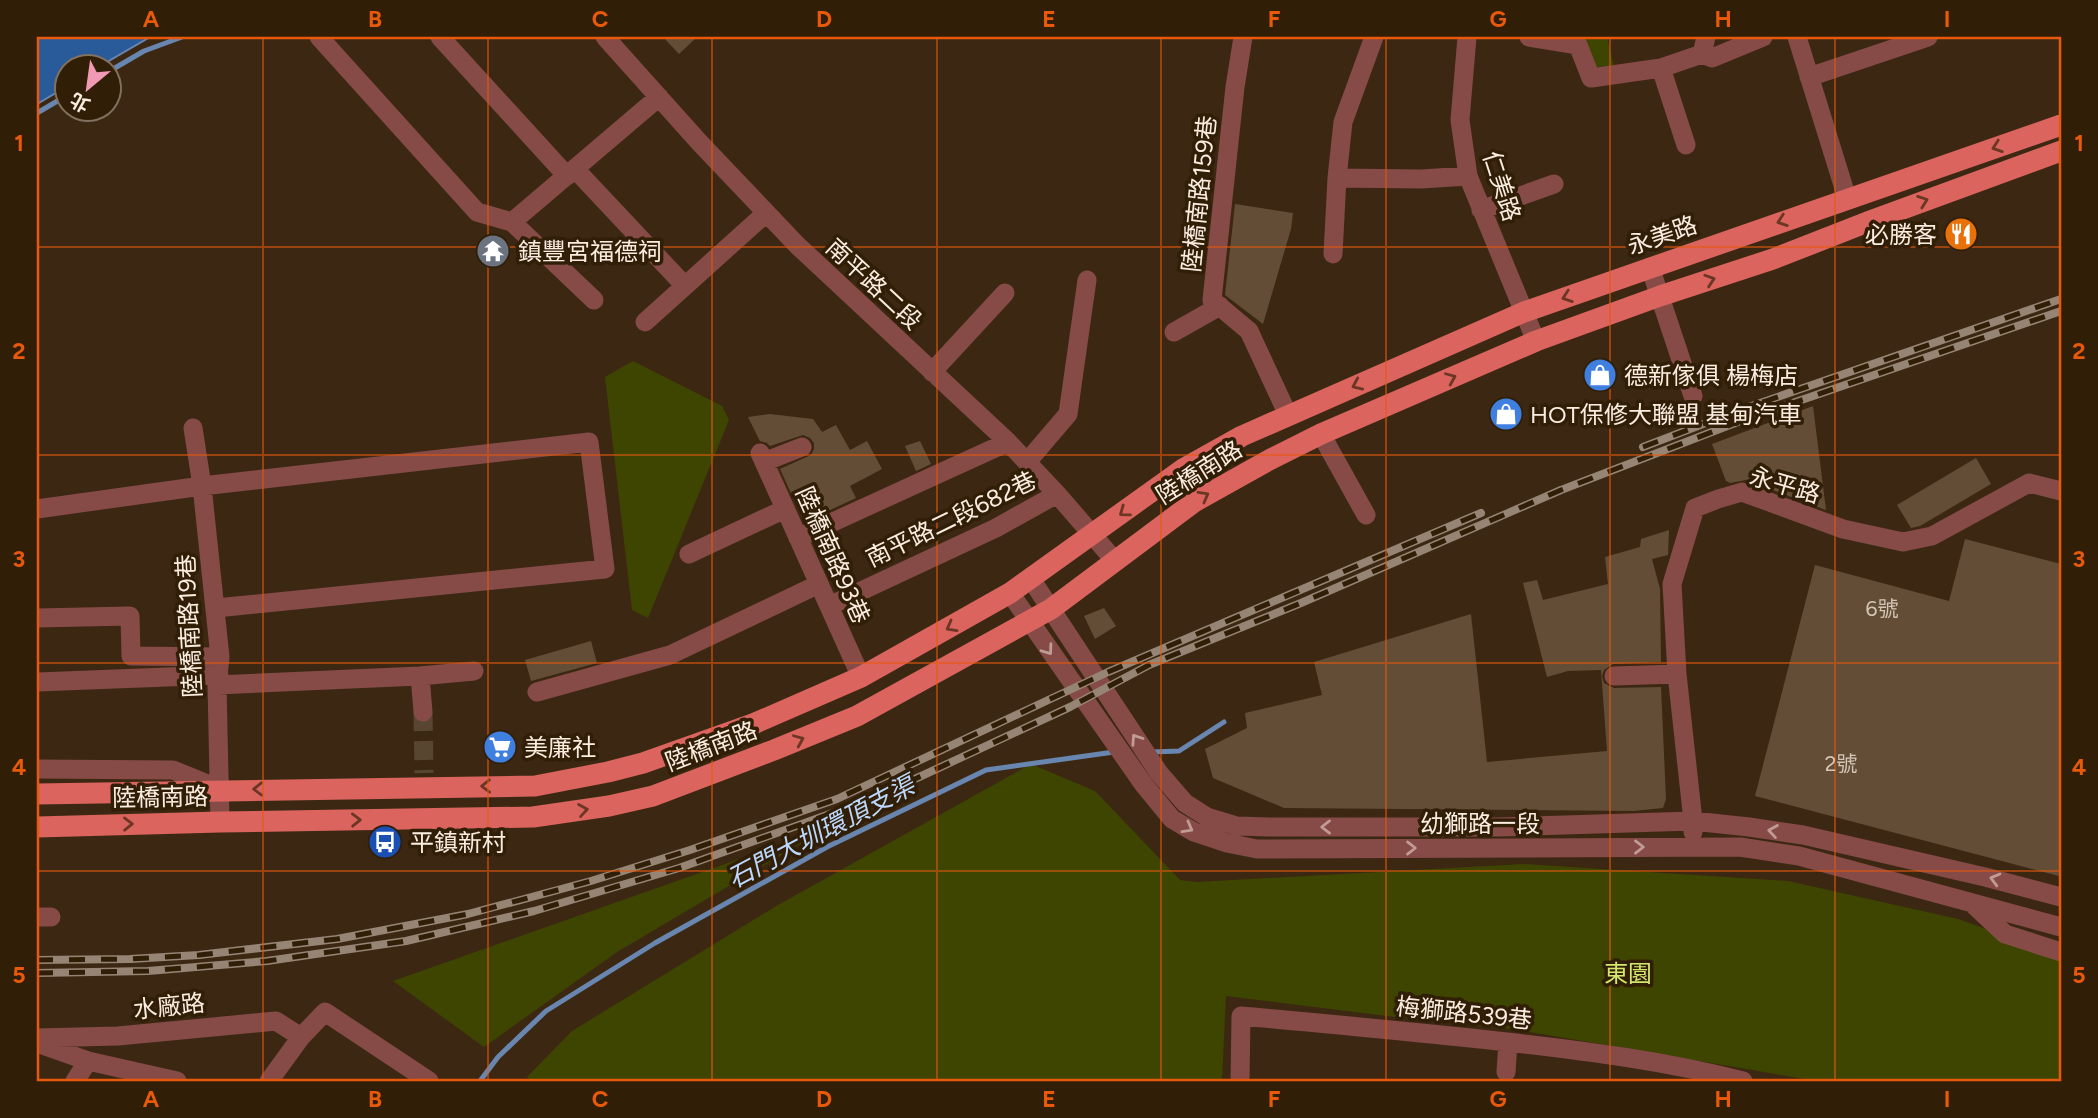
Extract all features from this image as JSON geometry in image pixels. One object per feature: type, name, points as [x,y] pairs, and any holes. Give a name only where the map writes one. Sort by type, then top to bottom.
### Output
[{"type":"main road","name":"永美路","points":[[1287,415],[1524,312],[2061,125]]},
{"type":"main road","points":[[1321,434],[1536,341],[1773,259],[1870,220],[2061,151]]},
{"type":"main road","name":"陸橋南路","points":[[37,794],[424,780],[535,786],[643,763],[754,724],[861,677],[1010,593],[1183,469],[1287,415]]},
{"type":"main road","name":"陸橋南路","points":[[37,827],[533,817],[609,806],[653,796],[857,716],[1051,609],[1194,502],[1321,434]]},
{"type":"street","points":[[319,37],[477,212],[512,222],[594,300]]},
{"type":"street","points":[[440,37],[685,286]]},
{"type":"street","name":"南平路二段","points":[[605,37],[797,245],[1008,442],[1115,561]]},
{"type":"street","name":"陸橋南路159巷","points":[[1243,37],[1212,300],[1250,331],[1287,415]]},
{"type":"street","points":[[1333,254],[1343,122],[1374,37]]},
{"type":"street","name":"仁美路","points":[[1467,37],[1460,120],[1468,176],[1536,341]]},
{"type":"street","points":[[1529,37],[1578,45],[1591,78],[1661,68],[1704,45],[1712,58],[1763,37]]},
{"type":"street","points":[[1797,37],[1847,198]]},
{"type":"street","points":[[1809,76],[1928,37]]},
{"type":"street","points":[[1661,68],[1686,145]]},
{"type":"street","points":[[512,222],[659,97]]},
{"type":"street","points":[[1337,178],[1422,180],[1468,176]]},
{"type":"street","points":[[1481,211],[1554,184]]},
{"type":"street","points":[[645,322],[766,213]]},
{"type":"street","points":[[1650,267],[1693,396]]},
{"type":"street","points":[[1027,462],[1068,414],[1087,280]]},
{"type":"street","points":[[932,372],[1005,293]]},
{"type":"street","points":[[1174,332],[1220,306]]},
{"type":"street","name":"陸橋南路19巷","points":[[193,428],[216,608],[220,822]]},
{"type":"street","points":[[1321,434],[1366,515]]},
{"type":"street","points":[[37,509],[202,486],[589,442],[605,569],[216,608]]},
{"type":"street","points":[[798,538],[1008,442]]},
{"type":"street","name":"陸橋南路93巷","points":[[802,447],[762,458],[861,677]]},
{"type":"street","name":"永平路","points":[[1692,846],[1693,821],[1676,674],[1672,584],[1695,509],[1742,492],[1843,529],[1903,542],[1932,536],[2029,483],[2061,491]]},
{"type":"street","name":"南平路二段682巷","points":[[828,606],[996,528],[1057,494]]},
{"type":"street","points":[[689,554],[785,509]]},
{"type":"street","name":"幼獅路一段","points":[[1031,579],[1159,773],[1185,803],[1207,817],[1237,826],[1268,827],[1498,827],[1693,821],[1803,835],[2061,897]]},
{"type":"street","points":[[537,692],[670,655],[819,584]]},
{"type":"street","name":"幼獅路一段","points":[[1010,593],[1144,785],[1172,819],[1194,832],[1227,843],[1257,849],[1740,847],[1799,856],[2061,927]]},
{"type":"street","points":[[37,618],[130,616],[131,656],[218,672]]},
{"type":"street","points":[[37,682],[218,672],[421,676],[474,671]]},
{"type":"street","points":[[1614,676],[1676,674]]},
{"type":"street","points":[[421,676],[423,712]]},
{"type":"street","name":"陸橋南路","points":[[37,769],[173,770],[220,789]]},
{"type":"street","points":[[1972,903],[2005,934],[2061,952]]},
{"type":"street","points":[[269,1081],[301,1037],[325,1012],[427,1081]]},
{"type":"street","name":"梅獅路539巷","points":[[1240,1081],[1241,1016],[1393,1029],[1588,1051],[1743,1081]]},
{"type":"street","name":"水廠路","points":[[37,1038],[118,1036],[276,1021],[301,1037]]},
{"type":"street","points":[[1506,1072],[1508,1042]]},
{"type":"street","points":[[37,1043],[88,1061],[177,1081]]},
{"type":"street","points":[[75,1081],[88,1061]]},
{"type":"green space","points":[[1572,37],[1607,37],[1614,66],[1594,67]]},
{"type":"green space","points":[[633,361],[722,406],[729,420],[648,618],[632,610],[605,377]]},
{"type":"green space","name":"東園","points":[[1031,764],[1095,791],[1180,880],[1197,882],[1523,864],[1788,881],[1958,919],[2061,956],[2061,1081],[1816,1081],[1513,1029],[1226,996],[1222,1081],[531,1081],[527,1077],[572,1031],[778,905]]},
{"type":"green space","points":[[827,828],[617,952],[484,1047],[393,981]]},
{"type":"water","points":[[37,37],[150,37],[122,53],[52,52],[52,95],[37,104]]},
{"type":"building","points":[[663,37],[697,37],[679,54]]},
{"type":"building","points":[[1235,204],[1293,213],[1291,229],[1263,324],[1225,295]]},
{"type":"building","name":"鎮豐宮福德祠","points":[[493,238],[504,248],[492,263],[481,253]]},
{"type":"building","points":[[1813,406],[1826,510],[1746,480],[1730,483],[1726,481],[1712,444]]},
{"type":"building","points":[[770,414],[813,419],[822,432],[836,425],[850,450],[867,441],[882,469],[850,486],[856,498],[804,522],[780,469],[811,455],[814,443],[803,435],[770,446],[760,441],[748,417]]},
{"type":"building","points":[[920,441],[931,464],[916,471],[905,446]]},
{"type":"building","points":[[1976,458],[1991,484],[1920,526],[1911,528],[1897,505]]},
{"type":"building","points":[[1669,530],[1668,555],[1652,559],[1660,589],[1661,662],[1613,664],[1604,670],[1602,676],[1604,683],[1614,688],[1661,687],[1666,799],[1663,808],[1634,811],[1284,808],[1213,778],[1205,749],[1247,728],[1245,713],[1322,695],[1314,662],[1471,614],[1487,762],[1607,751],[1601,670],[1568,671],[1547,677],[1523,583],[1537,580],[1543,600],[1608,584],[1605,557],[1640,547],[1641,539]]},
{"type":"building","points":[[1965,539],[2061,564],[2059,876],[1755,796],[1815,565],[1949,601]]},
{"type":"building","points":[[1104,608],[1116,626],[1095,639],[1084,616]]},
{"type":"building","points":[[591,641],[597,663],[531,681],[525,660]]},
{"type":"waterway","points":[[122,64],[144,51],[182,37]]},
{"type":"waterway","points":[[37,113],[52,104]]},
{"type":"waterway","name":"石門大圳環頂支渠","points":[[1152,752],[1179,751],[1224,722]]},
{"type":"waterway","name":"石門大圳環頂支渠","points":[[480,1081],[498,1057],[546,1011],[655,943],[827,847],[986,770],[1114,752]]},
{"type":"tunnel","points":[[423,712],[424,773]]},
{"type":"railway","points":[[1643,447],[1737,411],[2061,299]]},
{"type":"railway","points":[[37,973],[148,971],[267,961],[406,941],[534,911],[679,868],[838,811],[917,778],[1070,707],[1149,665],[1301,603],[1561,490],[1743,420],[2061,311]]},
{"type":"railway","points":[[37,960],[199,955],[337,939],[468,914],[591,881],[837,799],[1108,672],[1481,513]]},
{"type":"place","name":"必勝客","points":[[1961,234]]},
{"type":"place","name":"鎮豐宮福德祠","points":[[493,251]]},
{"type":"place","name":"德新傢俱 楊梅店","points":[[1600,375]]},
{"type":"place","name":"HOT保修大聯盟 基甸汽車","points":[[1506,414]]},
{"type":"place","name":"美廉社","points":[[500,747]]},
{"type":"place","name":"平鎮新村","points":[[385,842]]}]
